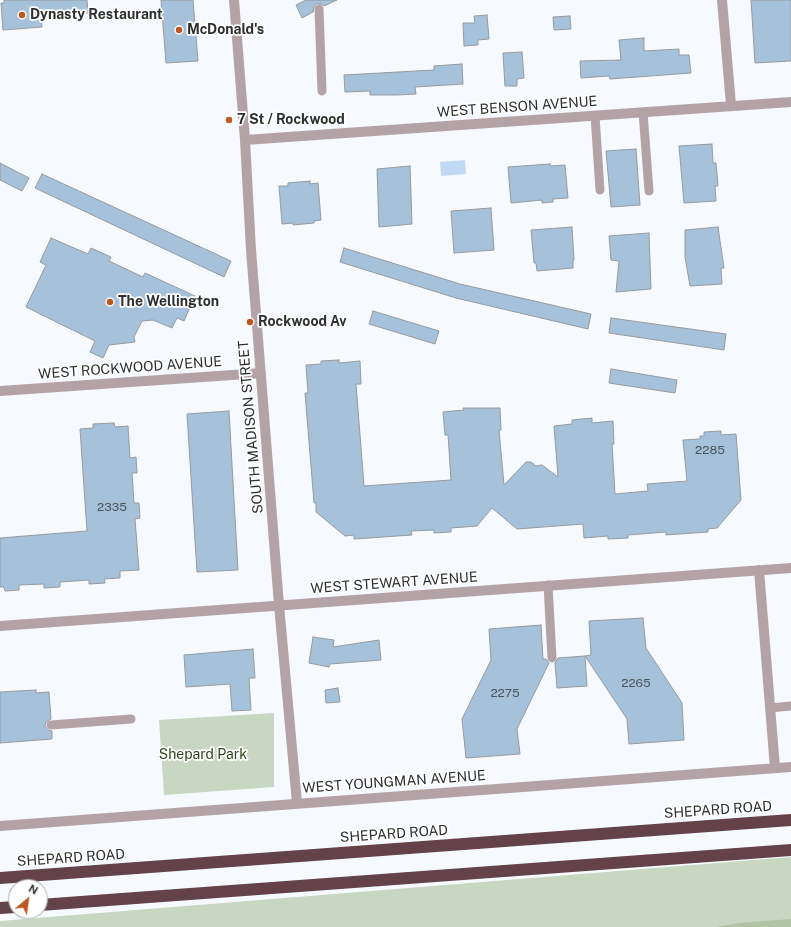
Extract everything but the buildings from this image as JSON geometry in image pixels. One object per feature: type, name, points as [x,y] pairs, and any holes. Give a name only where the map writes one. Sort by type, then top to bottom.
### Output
[{"type":"highway","name":"SHEPARD ROAD","points":[[0,878],[791,820]]},
{"type":"highway","points":[[48,904],[791,850]]},
{"type":"street","name":"SOUTH MADISON STREET","points":[[234,0],[245,140],[251,250],[279,605],[297,803]]},
{"type":"street","points":[[722,0],[731,105]]},
{"type":"street","name":"WEST BENSON AVENUE","points":[[245,140],[791,102]]},
{"type":"street","name":"WEST ROCKWOOD AVENUE","points":[[0,391],[261,373]]},
{"type":"street","name":"WEST STEWART AVENUE","points":[[0,626],[791,568]]},
{"type":"street","points":[[759,570],[775,768]]},
{"type":"street","name":"WEST YOUNGMAN AVENUE","points":[[0,826],[791,767]]},
{"type":"lane","points":[[319,9],[322,91]]},
{"type":"lane","points":[[643,112],[649,191]]},
{"type":"lane","points":[[595,116],[600,190]]},
{"type":"lane","points":[[548,585],[552,658]]},
{"type":"lane","points":[[770,708],[791,706]]},
{"type":"lane","points":[[51,725],[131,719]]},
{"type":"green space","name":"Shepard Park","points":[[274,713],[274,787],[164,795],[159,720]]},
{"type":"green space","points":[[791,857],[791,927],[0,927],[0,921],[48,919],[48,917]]},
{"type":"green space","points":[[791,919],[791,927],[717,927],[739,923]]},
{"type":"water","points":[[465,160],[466,174],[441,176],[440,162]]},
{"type":"place","name":"Dynasty Restaurant","points":[[22,15]]},
{"type":"place","name":"McDonald's","points":[[179,30]]},
{"type":"place","name":"7 St / Rockwood","points":[[229,120]]},
{"type":"place","name":"The Wellington","points":[[110,302]]},
{"type":"place","name":"Rockwood Av","points":[[250,322]]}]
